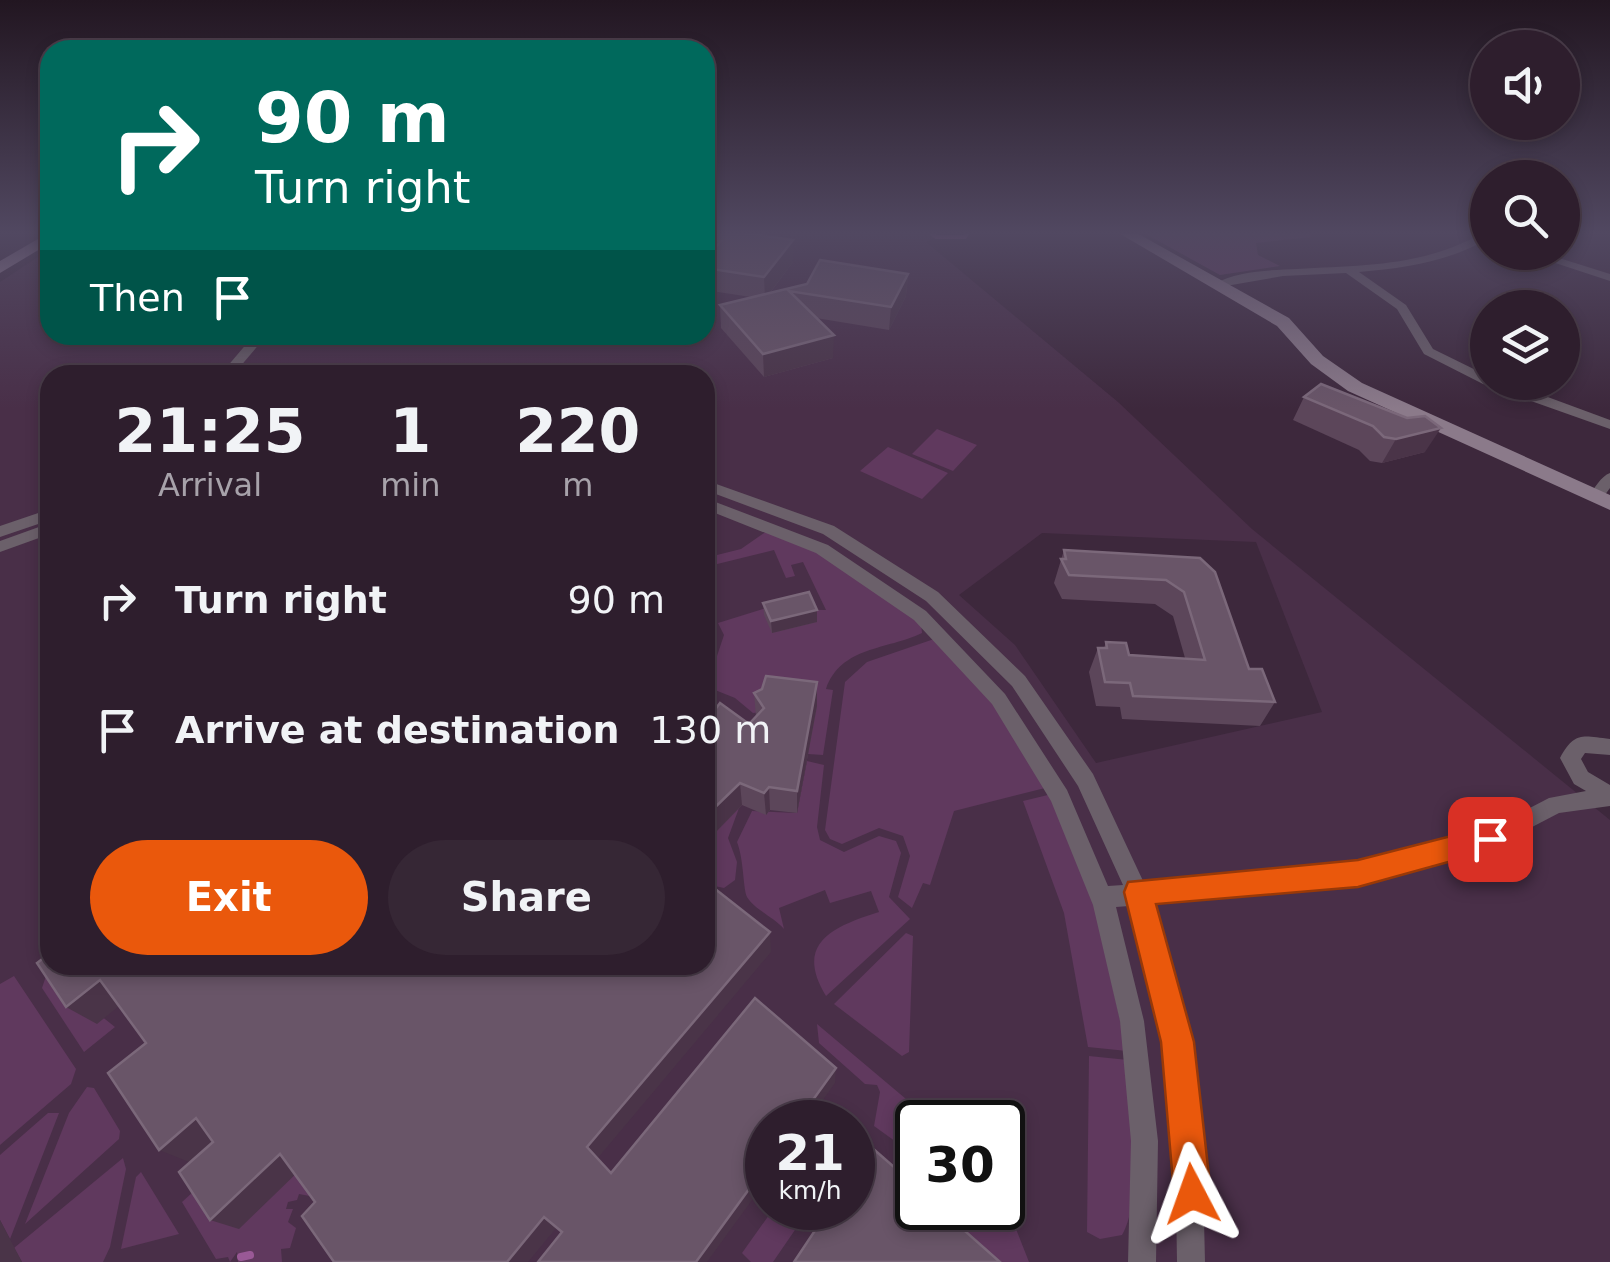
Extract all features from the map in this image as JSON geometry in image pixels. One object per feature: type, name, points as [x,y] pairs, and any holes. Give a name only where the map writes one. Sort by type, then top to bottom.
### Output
[{"type":"street","points":[[1231,291],[1260,309],[1302,358],[1339,388],[1508,464],[1603,500],[1610,478]]},
{"type":"street","points":[[1379,291],[1402,307],[1428,351],[1470,372]]},
{"type":"street","points":[[235,365],[252,345]]},
{"type":"street","points":[[1540,400],[1610,425]]},
{"type":"street","points":[[715,488],[795,515],[866,550],[932,596],[980,638],[1019,680],[1072,754],[1104,812],[1138,892],[1180,1058],[1192,1194],[1191,1262]]},
{"type":"street","points":[[715,506],[782,529],[823,549],[891,592],[974,667],[1039,755],[1073,818],[1104,897],[1127,986],[1138,1055],[1144,1171],[1142,1262]]},
{"type":"street","points":[[0,532],[40,518]]},
{"type":"street","points":[[0,547],[40,532]]},
{"type":"street","points":[[1556,804],[1572,777],[1574,747],[1587,742],[1609,747]]},
{"type":"street","points":[[1572,765],[1588,784],[1610,796]]},
{"type":"street","points":[[1104,897],[1308,880],[1406,864],[1490,839],[1556,804],[1610,796]]},
{"type":"shaded area","points":[[0,291],[40,291],[40,345],[715,345],[715,291],[985,291],[1118,402],[1252,529],[1610,820],[1610,1262],[0,1262]],"holes":[[[1042,533],[1256,542],[1322,712],[1096,763],[1015,645],[959,595]]]},
{"type":"shaded area","points":[[937,429],[977,445],[953,471],[912,454]]},
{"type":"shaded area","points":[[888,447],[948,473],[922,499],[860,471]]},
{"type":"shaded area","points":[[767,531],[820,552],[921,623],[922,633],[866,651],[842,664],[833,675],[826,689],[833,690],[823,755],[808,754],[816,706],[753,713],[735,698],[715,690],[715,662],[724,635],[718,623],[763,609],[826,610],[803,562],[791,565],[795,576],[786,578],[774,550],[715,565],[715,556],[741,549]]},
{"type":"shaded area","points":[[937,638],[978,681],[1049,787],[954,811],[930,885],[923,883],[912,908],[898,897],[910,856],[903,836],[879,828],[842,844],[830,839],[825,830],[845,682],[867,662]]},
{"type":"shaded area","points":[[807,761],[824,765],[817,827],[820,840],[844,852],[879,836],[896,841],[901,853],[889,897],[910,919],[826,996],[814,962],[817,949],[834,930],[879,912],[871,891],[830,903],[825,890],[779,908],[784,929],[747,897],[737,842],[752,811],[797,813]]},
{"type":"shaded area","points":[[1052,794],[1088,876],[1127,1051],[1088,1047],[1064,913],[1023,801]]},
{"type":"shaded area","points":[[739,808],[728,838],[737,862],[735,880],[724,888],[715,886],[715,833]]},
{"type":"shaded area","points":[[906,933],[913,936],[909,1052],[902,1056],[834,1004]]},
{"type":"shaded area","points":[[50,975],[115,1027],[84,1052],[42,988]]},
{"type":"shaded area","points":[[14,976],[76,1069],[71,1084],[0,1145],[0,984]]},
{"type":"shaded area","points":[[817,1024],[907,1100],[895,1100],[895,1141],[875,1127],[880,1092],[877,1085],[865,1084],[819,1043]]},
{"type":"shaded area","points":[[1089,1056],[1128,1060],[1133,1125],[1134,1175],[1129,1219],[1122,1235],[1100,1239],[1087,1232]]},
{"type":"shaded area","points":[[87,1087],[94,1088],[120,1131],[119,1139],[25,1224],[69,1113]]},
{"type":"shaded area","points":[[48,1113],[59,1113],[10,1239],[0,1220],[0,1155]]},
{"type":"shaded area","points":[[123,1158],[126,1169],[110,1247],[103,1262],[22,1262],[14,1248]]},
{"type":"shaded area","points":[[227,1161],[304,1166],[320,1198],[299,1194],[297,1200],[288,1202],[286,1209],[293,1209],[288,1222],[296,1228],[290,1248],[281,1249],[282,1262],[238,1262],[237,1252],[230,1262],[228,1257],[216,1259],[182,1202]]},
{"type":"shaded area","points":[[141,1172],[179,1234],[121,1249],[136,1177]]},
{"type":"shaded area","points":[[758,1230],[795,1230],[773,1262],[751,1262],[742,1253]]},
{"type":"shaded area","points":[[946,1230],[1016,1230],[1029,1262],[982,1262]]},
{"type":"building","points":[[778,291],[899,291],[891,307],[789,291],[834,335],[763,354],[720,305]]},
{"type":"building","points":[[1321,384],[1407,418],[1425,416],[1441,428],[1396,439],[1384,437],[1373,426],[1304,397]]},
{"type":"building","points":[[1064,550],[1200,558],[1215,572],[1249,669],[1262,669],[1275,702],[1133,696],[1130,683],[1105,682],[1098,648],[1107,648],[1106,642],[1126,643],[1129,655],[1205,660],[1184,592],[1166,580],[1069,575],[1061,559],[1066,559]]},
{"type":"building","points":[[809,592],[817,610],[771,621],[763,603]]},
{"type":"building","points":[[766,676],[817,682],[797,791],[769,787],[764,793],[740,783],[715,807],[715,710],[720,703],[749,724],[764,708],[754,693],[762,689]]},
{"type":"building","points":[[715,889],[770,932],[587,1147],[611,1173],[755,998],[836,1068],[813,1100],[745,1100],[745,1195],[696,1262],[538,1262],[562,1232],[544,1217],[507,1262],[334,1262],[302,1216],[315,1202],[280,1154],[210,1220],[179,1172],[213,1142],[196,1118],[159,1150],[108,1073],[146,1043],[100,980],[66,1007],[45,975],[715,975]]},
{"type":"building","points":[[875,1150],[895,1168],[895,1230],[964,1230],[1000,1262],[794,1262],[815,1230],[875,1230]]},
{"type":"waterway","points":[[241,1257],[250,1255]]},
{"type":"route","points":[[1192,1194],[1178,1042],[1138,892],[1358,874],[1490,839]]}]
